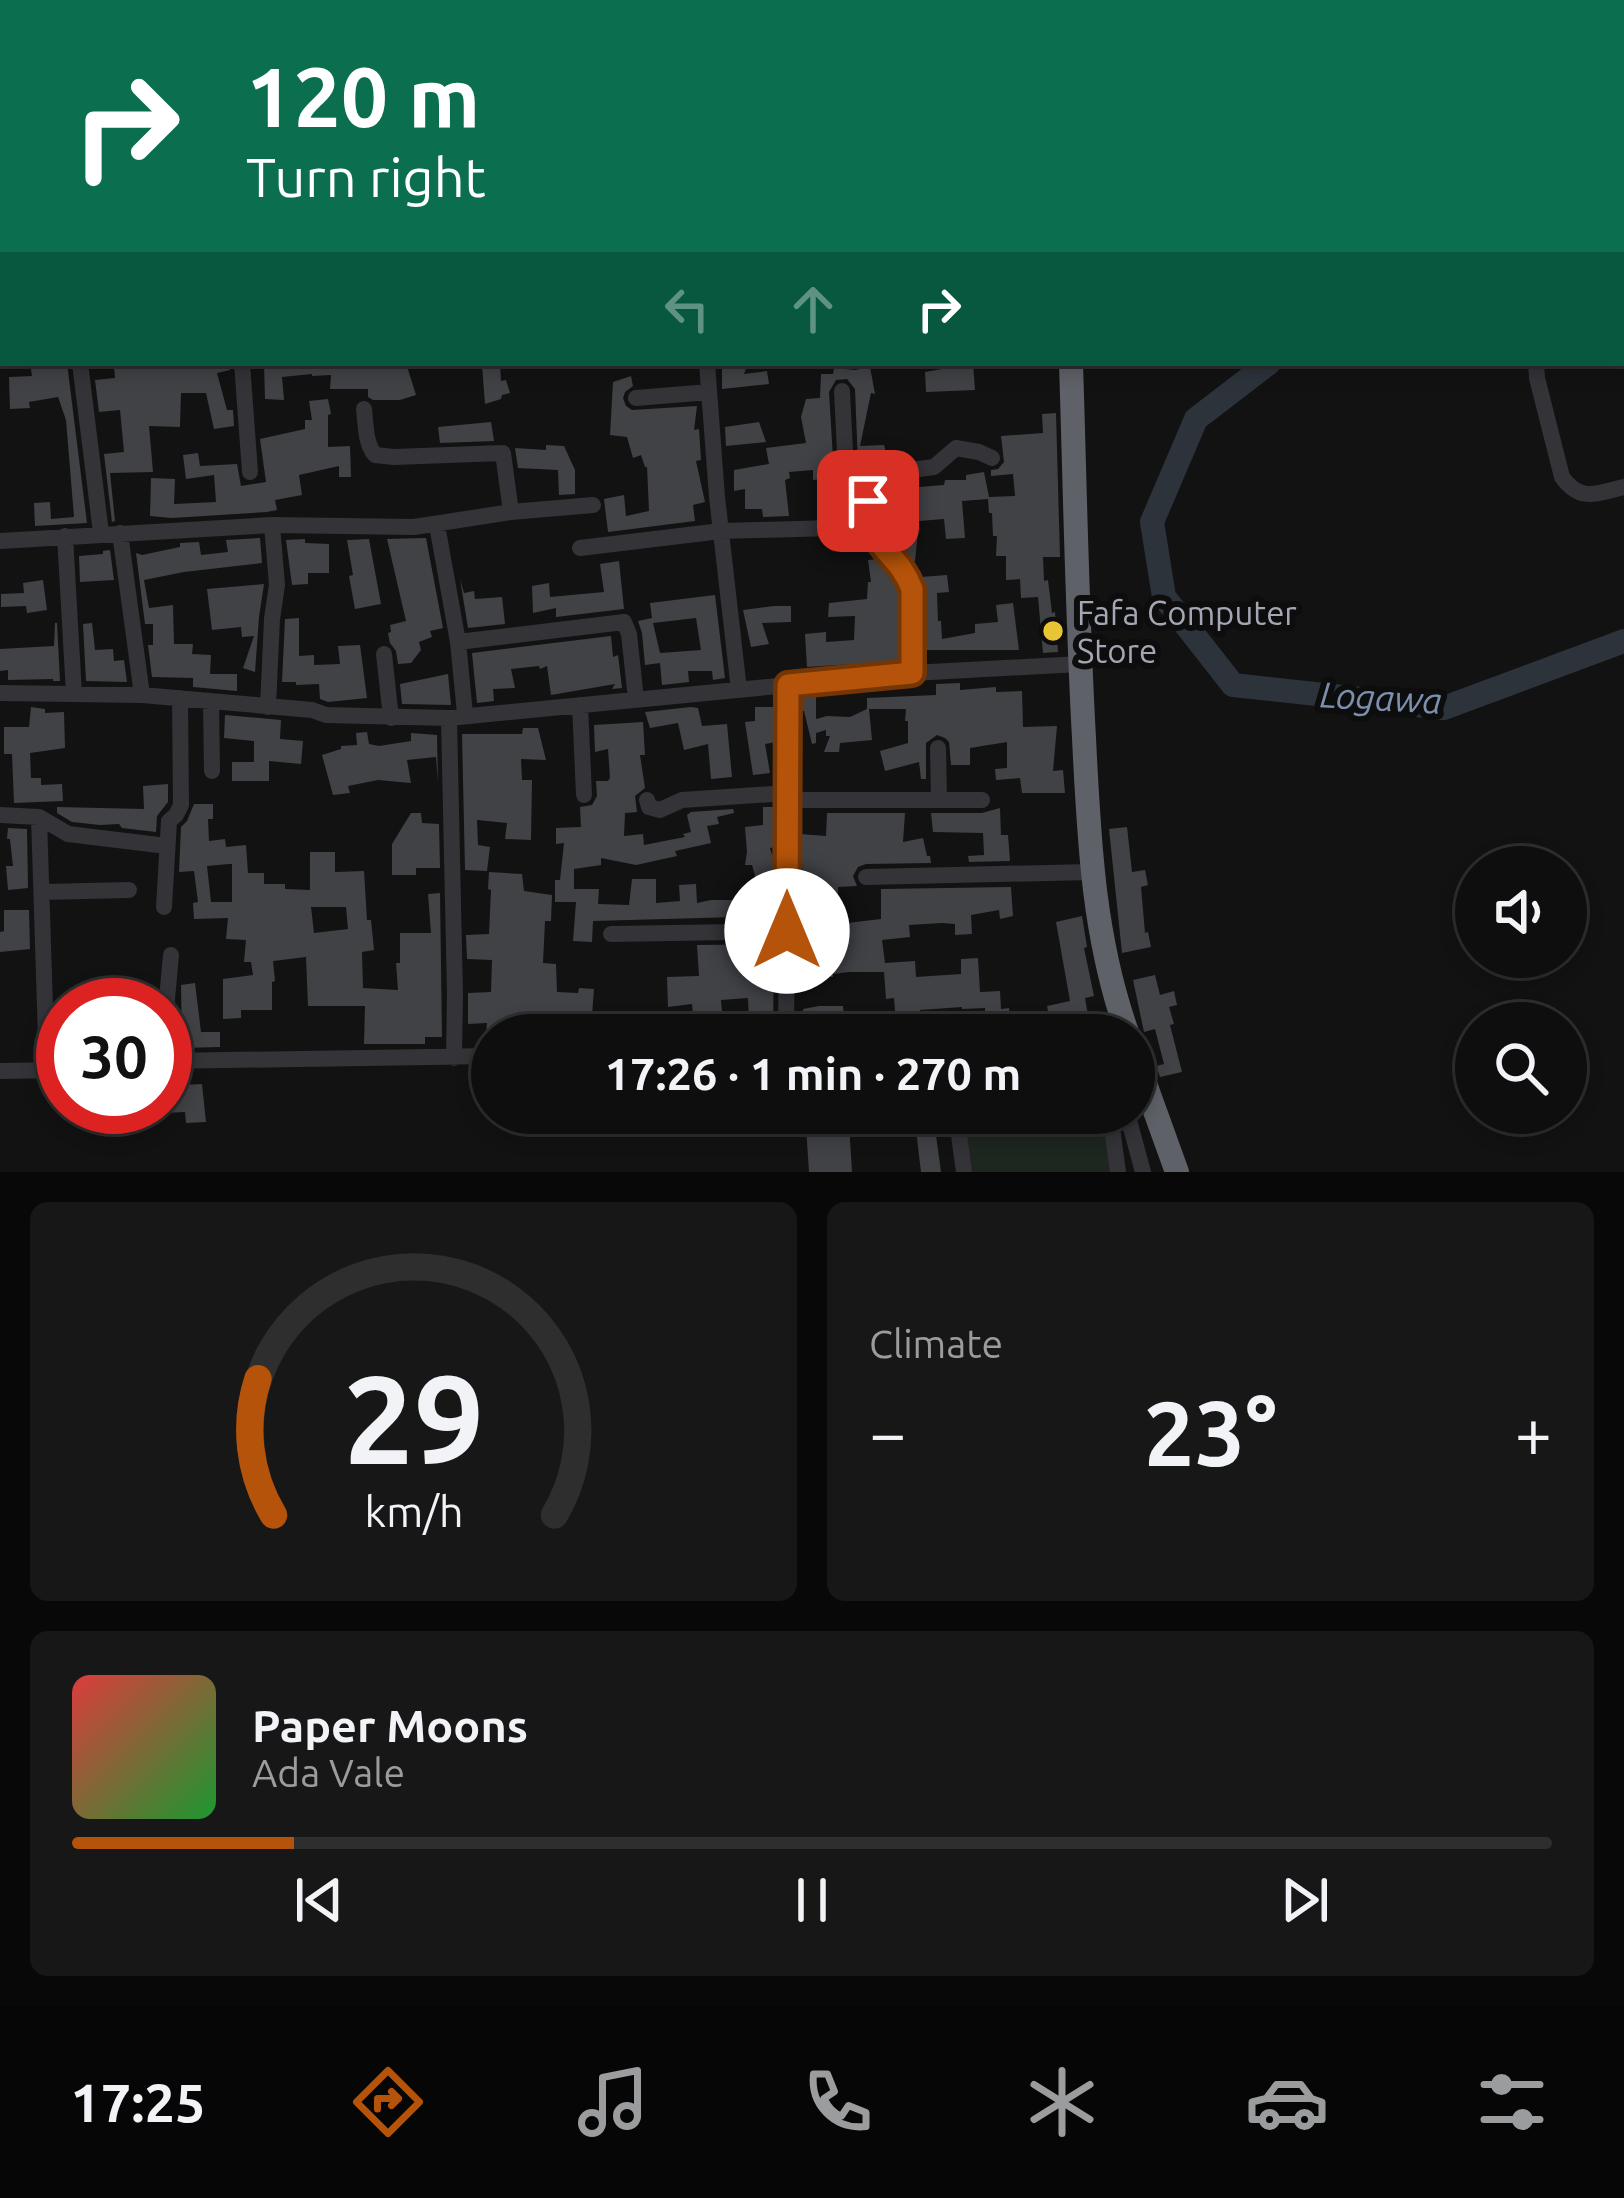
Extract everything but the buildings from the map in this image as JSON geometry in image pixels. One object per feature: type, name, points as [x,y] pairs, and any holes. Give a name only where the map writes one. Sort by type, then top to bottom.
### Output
[{"type":"highway","points":[[1071,366],[1091,872],[1101,939],[1121,1014]]},
{"type":"highway","points":[[1155,1111],[1178,1172]]},
{"type":"street","points":[[81,366],[142,695]]},
{"type":"street","points":[[242,366],[250,472]]},
{"type":"street","points":[[707,366],[739,689]]},
{"type":"street","points":[[1536,366],[1562,477],[1572,491],[1582,495],[1624,487]]},
{"type":"street","points":[[842,391],[846,472],[854,477],[934,467],[956,448],[992,458]]},
{"type":"street","points":[[636,398],[709,392]]},
{"type":"street","points":[[364,410],[367,440],[375,454],[503,453],[511,512]]},
{"type":"street","points":[[867,476],[869,527],[912,589],[912,673]]},
{"type":"street","points":[[0,541],[272,525],[414,527],[592,506]]},
{"type":"street","points":[[268,707],[277,585],[272,525]]},
{"type":"street","points":[[437,525],[458,642],[454,1058]]},
{"type":"street","points":[[580,548],[721,531],[869,527]]},
{"type":"street","points":[[65,536],[74,694]]},
{"type":"street","points":[[458,642],[624,622],[636,699]]},
{"type":"street","points":[[384,654],[391,718]]},
{"type":"street","points":[[0,693],[142,695],[391,718],[456,716],[912,673],[1080,664]]},
{"type":"street","points":[[786,1014],[788,685]]},
{"type":"street","points":[[164,907],[169,821],[182,805],[180,698]]},
{"type":"street","points":[[211,702],[212,771]]},
{"type":"street","points":[[580,705],[584,795]]},
{"type":"street","points":[[938,748],[939,800]]},
{"type":"street","points":[[647,800],[660,811],[682,800],[982,800]]},
{"type":"street","points":[[0,814],[39,817],[68,834],[166,846]]},
{"type":"street","points":[[39,817],[44,978]]},
{"type":"street","points":[[866,877],[1091,872]]},
{"type":"street","points":[[44,892],[129,890]]},
{"type":"street","points":[[611,934],[787,931]]},
{"type":"street","points":[[169,978],[171,955]]},
{"type":"street","points":[[192,1061],[471,1057]]},
{"type":"street","points":[[0,1071],[36,1071]]},
{"type":"street","points":[[959,1134],[964,1172]]},
{"type":"street","points":[[1113,1134],[1118,1172]]},
{"type":"street","points":[[1133,1134],[1143,1172]]},
{"type":"street","points":[[1137,1149],[1165,1138]]},
{"type":"shaded area","points":[[963,1134],[1110,1134],[1115,1172],[968,1172]]},
{"type":"waterway","name":"Logawa","points":[[1265,366],[1196,419],[1152,522],[1164,597],[1233,685],[1444,708],[1624,641]]},
{"type":"place","name":"Fafa Computer Store","points":[[1053,631]]},
{"type":"route","points":[[787,931],[788,685],[912,673],[912,589],[869,527],[868,501]]}]
